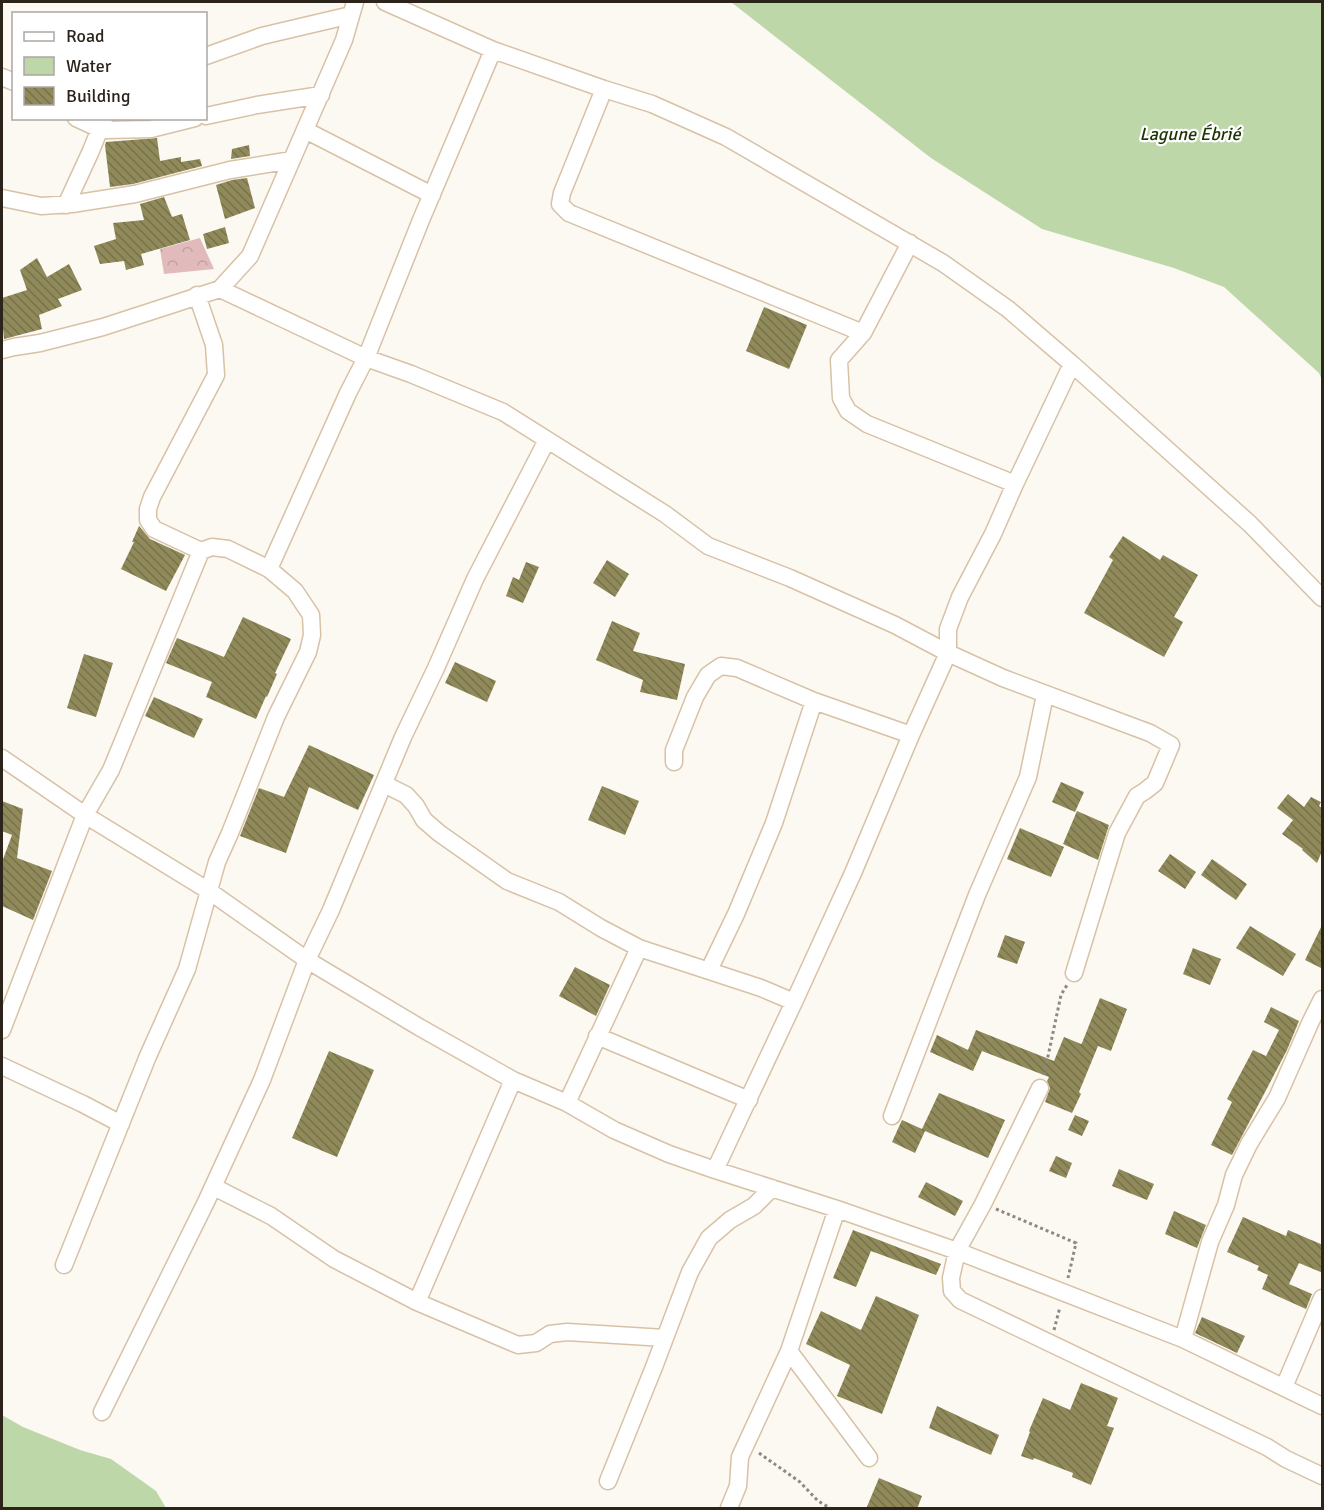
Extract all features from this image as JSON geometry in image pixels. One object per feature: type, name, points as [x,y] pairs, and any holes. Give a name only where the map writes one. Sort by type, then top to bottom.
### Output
[{"type":"street","points":[[385,2],[492,50],[652,104],[726,137],[943,263],[1008,309],[1072,364],[1250,524],[1323,598]]},
{"type":"street","points":[[207,56],[353,8]]},
{"type":"street","points":[[2,350],[103,327],[220,289],[250,256],[344,40],[353,8]]},
{"type":"street","points":[[268,569],[366,358],[492,50]]},
{"type":"street","points":[[603,88],[562,193],[560,204],[569,213],[863,333]]},
{"type":"street","points":[[207,116],[321,95]]},
{"type":"street","points":[[85,120],[151,129],[187,120]]},
{"type":"street","points":[[66,205],[102,124]]},
{"type":"street","points":[[305,130],[432,195]]},
{"type":"street","points":[[2,198],[41,206],[66,205],[135,194],[230,170],[292,160]]},
{"type":"street","points":[[910,243],[863,333],[839,360],[841,398],[848,411],[867,424],[1015,484]]},
{"type":"street","points":[[220,289],[366,358],[502,412],[665,514],[708,546],[790,578],[895,625],[948,654],[1003,678],[1150,733],[1171,745],[1155,783],[1137,796],[1117,833],[1074,973]]},
{"type":"street","points":[[64,1265],[148,1056],[187,969],[217,862],[276,717],[308,652],[312,635],[311,615],[295,591],[268,569],[228,549],[212,547],[201,551],[154,529],[148,520],[148,509],[152,497],[216,375],[214,345],[197,295]]},
{"type":"street","points":[[715,1170],[795,1002],[948,654],[948,629],[960,597],[993,534],[1072,364]]},
{"type":"street","points":[[102,1412],[214,1187],[262,1080],[306,960],[331,910],[403,737],[475,579],[547,440]]},
{"type":"street","points":[[2,1030],[85,815],[111,770],[201,551]]},
{"type":"street","points":[[674,762],[674,750],[695,697],[708,675],[721,666],[737,668],[814,701],[911,735]]},
{"type":"street","points":[[892,1116],[977,895],[1028,777],[1045,695]]},
{"type":"street","points":[[709,970],[736,914],[774,823],[814,701]]},
{"type":"street","points":[[2,758],[85,815],[209,891],[306,960],[513,1080],[567,1103],[614,1130],[669,1154],[957,1251],[1183,1339],[1323,1406]]},
{"type":"street","points":[[384,784],[406,795],[424,820],[507,881],[559,902],[639,948],[709,970],[795,1002]]},
{"type":"street","points":[[567,1103],[639,948]]},
{"type":"street","points":[[1183,1339],[1210,1242],[1226,1205],[1234,1175],[1249,1144],[1277,1098],[1323,999]]},
{"type":"street","points":[[597,1036],[749,1100]]},
{"type":"street","points":[[2,1066],[121,1124]]},
{"type":"street","points":[[417,1302],[513,1080]]},
{"type":"street","points":[[1040,1088],[983,1204],[957,1251],[951,1278],[952,1291],[960,1300],[1323,1476]]},
{"type":"street","points":[[214,1187],[271,1216],[334,1258],[417,1302],[518,1345],[536,1343],[550,1334],[567,1332],[665,1338]]},
{"type":"street","points":[[608,1481],[690,1272],[709,1238],[730,1220],[754,1206],[772,1188]]},
{"type":"street","points":[[729,1509],[738,1486],[740,1457],[789,1351],[837,1209]]},
{"type":"street","points":[[1284,1387],[1323,1298]]},
{"type":"street","points":[[789,1351],[869,1458]]},
{"type":"path","points":[[1040,1088],[1061,995],[1074,973]]},
{"type":"path","points":[[983,1204],[1076,1243]]},
{"type":"path","points":[[762,1443],[759,1454],[800,1482],[818,1501],[830,1509]]},
{"type":"green space","points":[[200,238],[214,269],[164,274],[160,249]]},
{"type":"water","name":"Lagune Ébrié","points":[[731,2],[1322,2],[1322,380],[1319,373],[1224,287],[1174,268],[1042,229],[931,158]]},
{"type":"water","points":[[2,1415],[23,1427],[80,1450],[111,1459],[156,1491],[166,1508],[2,1508]]},
{"type":"building","points":[[157,138],[160,161],[181,157],[181,162],[200,159],[202,166],[133,184],[110,187],[106,142]]},
{"type":"building","points":[[249,145],[250,156],[231,159],[232,149]]},
{"type":"building","points":[[247,178],[255,208],[225,219],[216,185]]},
{"type":"building","points":[[164,197],[172,217],[182,214],[190,240],[141,254],[144,265],[126,270],[124,261],[100,264],[94,246],[116,239],[113,223],[144,220],[140,204]]},
{"type":"building","points":[[225,227],[229,243],[207,249],[203,234]]},
{"type":"building","points":[[37,258],[47,277],[69,264],[82,290],[58,299],[62,306],[39,315],[42,329],[4,339],[2,298],[27,290],[20,270]]},
{"type":"building","points":[[764,307],[807,325],[789,369],[746,351]]},
{"type":"building","points":[[139,526],[150,539],[185,555],[166,591],[121,569]]},
{"type":"building","points":[[1123,536],[1160,560],[1163,555],[1198,575],[1174,617],[1183,622],[1164,657],[1084,613],[1113,560],[1109,557]]},
{"type":"building","points":[[607,560],[629,574],[615,597],[593,583]]},
{"type":"building","points":[[526,562],[539,567],[523,603],[506,596],[513,577],[519,580]]},
{"type":"building","points":[[243,617],[291,639],[256,719],[206,697],[212,682],[166,663],[177,638],[224,657]]},
{"type":"building","points":[[612,621],[640,633],[633,651],[685,664],[677,700],[640,692],[643,680],[596,660]]},
{"type":"building","points":[[84,654],[113,663],[96,717],[67,708]]},
{"type":"building","points":[[455,662],[496,681],[487,702],[445,683]]},
{"type":"building","points":[[154,697],[203,719],[194,738],[145,716]]},
{"type":"building","points":[[309,745],[374,775],[358,810],[309,787],[286,853],[240,836],[259,788],[284,797]]},
{"type":"building","points":[[1061,782],[1084,792],[1075,812],[1052,802]]},
{"type":"building","points":[[602,786],[639,801],[625,835],[588,820]]},
{"type":"building","points":[[1288,794],[1304,807],[1311,797],[1321,802],[1319,806],[1323,809],[1323,849],[1317,863],[1303,849],[1282,834],[1293,820],[1277,808]]},
{"type":"building","points":[[2,801],[23,809],[17,858],[52,871],[33,920],[2,906],[2,862],[12,835],[2,831]]},
{"type":"building","points":[[1077,811],[1109,825],[1098,860],[1063,844]]},
{"type":"building","points":[[1020,828],[1064,847],[1051,877],[1007,859]]},
{"type":"building","points":[[1170,854],[1196,872],[1185,889],[1158,871]]},
{"type":"building","points":[[1212,859],[1247,884],[1236,900],[1201,875]]},
{"type":"building","points":[[1323,923],[1323,969],[1305,960]]},
{"type":"building","points":[[1250,926],[1296,954],[1283,976],[1236,948]]},
{"type":"building","points":[[1005,935],[1025,942],[1017,964],[997,957]]},
{"type":"building","points":[[1193,948],[1221,959],[1210,985],[1183,974]]},
{"type":"building","points":[[575,967],[610,985],[596,1016],[559,996]]},
{"type":"building","points":[[1100,998],[1127,1009],[1111,1051],[1098,1046],[1072,1113],[1045,1102],[1050,1088],[1047,1081],[1049,1077],[982,1051],[973,1071],[930,1052],[937,1035],[968,1050],[976,1030],[1054,1061],[1064,1037],[1082,1043]]},
{"type":"building","points":[[1271,1007],[1299,1021],[1287,1050],[1232,1155],[1211,1145],[1232,1102],[1227,1099],[1253,1050],[1266,1056],[1279,1030],[1264,1022]]},
{"type":"building","points":[[329,1051],[374,1070],[337,1157],[292,1138]]},
{"type":"building","points":[[939,1093],[1005,1120],[988,1158],[925,1131],[915,1153],[892,1142],[902,1120],[922,1129]]},
{"type":"building","points":[[1075,1115],[1089,1121],[1082,1136],[1068,1130]]},
{"type":"building","points":[[1056,1156],[1072,1163],[1066,1178],[1049,1171]]},
{"type":"building","points":[[1119,1169],[1154,1184],[1147,1200],[1112,1186]]},
{"type":"building","points":[[926,1182],[963,1201],[955,1216],[918,1197]]},
{"type":"building","points":[[1174,1211],[1206,1225],[1197,1248],[1165,1234]]},
{"type":"building","points":[[1243,1217],[1286,1236],[1288,1230],[1323,1245],[1323,1273],[1299,1263],[1289,1284],[1312,1294],[1306,1309],[1262,1289],[1268,1275],[1257,1270],[1259,1266],[1227,1252]]},
{"type":"building","points":[[853,1230],[941,1264],[936,1275],[871,1251],[856,1287],[833,1278]]},
{"type":"building","points":[[876,1296],[919,1315],[882,1414],[837,1396],[850,1365],[806,1344],[821,1311],[861,1330]]},
{"type":"building","points":[[1202,1317],[1245,1336],[1237,1353],[1195,1333]]},
{"type":"building","points":[[1081,1383],[1118,1398],[1107,1426],[1114,1428],[1091,1485],[1072,1477],[1073,1473],[1034,1458],[1033,1460],[1021,1456],[1043,1398],[1070,1410]]},
{"type":"building","points":[[937,1406],[999,1435],[991,1455],[929,1428]]},
{"type":"building","points":[[879,1478],[922,1496],[917,1509],[866,1509]]}]
